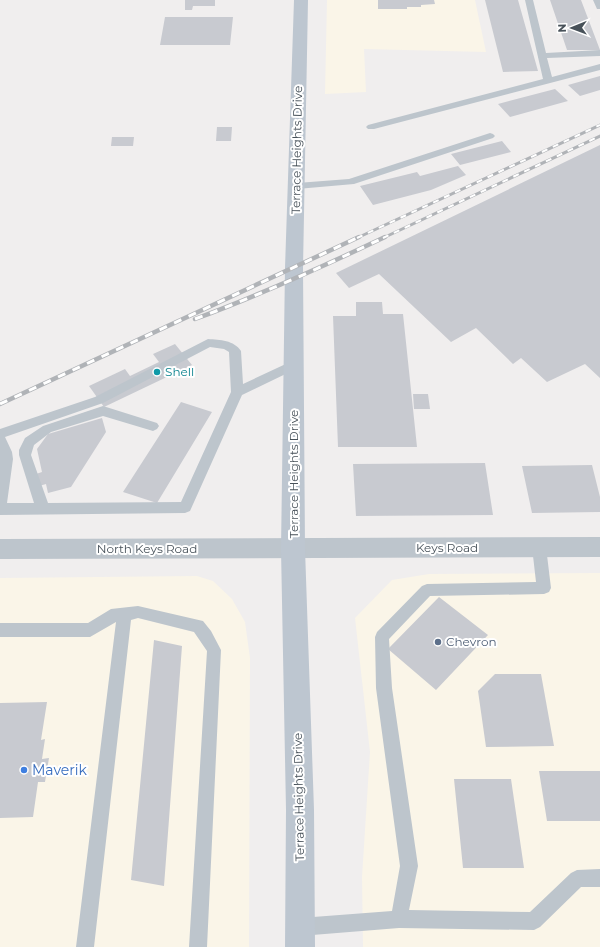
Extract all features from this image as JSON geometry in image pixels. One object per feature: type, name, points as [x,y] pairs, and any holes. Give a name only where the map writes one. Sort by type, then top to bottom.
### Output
[{"type":"main road","name":"Terrace Heights Drive","points":[[300,937],[300,810],[293,549],[296,186],[301,0]]},
{"type":"street","name":"Keys Road","points":[[293,549],[600,547]]},
{"type":"street","name":"North Keys Road","points":[[0,549],[293,549]]},
{"type":"lane","points":[[528,0],[548,80]]},
{"type":"lane","points":[[597,0],[600,7]]},
{"type":"lane","points":[[542,56],[600,53]]},
{"type":"lane","points":[[371,127],[600,67]]},
{"type":"lane","points":[[296,186],[350,182],[490,136]]},
{"type":"lane","points":[[0,434],[99,400],[208,343],[221,344],[232,348],[235,351],[237,392],[185,507],[43,509],[0,508],[7,459],[6,452],[0,439]]},
{"type":"lane","points":[[237,392],[294,365]]},
{"type":"lane","points":[[43,509],[25,450],[30,442],[47,429],[102,411],[153,426]]},
{"type":"lane","points":[[399,919],[410,866],[384,688],[382,637],[427,590],[544,588],[539,547]]},
{"type":"lane","points":[[0,630],[90,630],[111,616],[138,612],[198,626],[206,636],[214,650],[198,947]]},
{"type":"lane","points":[[85,947],[124,614]]},
{"type":"lane","points":[[300,937],[399,919],[534,921],[577,880],[600,878]]},
{"type":"shaded area","points":[[327,0],[475,0],[486,52],[364,49],[366,92],[325,94]]},
{"type":"shaded area","points":[[600,573],[600,947],[363,947],[362,877],[370,752],[355,618],[392,580],[429,574]]},
{"type":"shaded area","points":[[197,576],[213,581],[232,599],[245,622],[250,658],[249,947],[0,947],[0,578]]},
{"type":"building","points":[[185,0],[215,0],[215,6],[193,6],[192,10],[185,10]]},
{"type":"building","points":[[378,0],[434,0],[435,4],[421,5],[421,7],[407,7],[407,9],[378,9]]},
{"type":"building","points":[[485,0],[518,0],[538,71],[503,72]]},
{"type":"building","points":[[550,0],[581,0],[600,50],[567,50]]},
{"type":"building","points":[[165,17],[233,17],[230,45],[160,45]]},
{"type":"building","points":[[600,76],[600,90],[580,96],[568,85]]},
{"type":"building","points":[[555,89],[568,101],[510,117],[498,104]]},
{"type":"building","points":[[217,127],[232,127],[231,141],[216,141]]},
{"type":"building","points":[[112,137],[134,137],[133,146],[111,146]]},
{"type":"building","points":[[502,141],[511,152],[460,165],[451,154]]},
{"type":"building","points":[[600,145],[600,378],[585,364],[547,382],[521,358],[513,364],[476,328],[451,342],[379,274],[349,288],[336,273]]},
{"type":"building","points":[[458,166],[466,175],[431,190],[373,205],[360,186],[417,172],[420,176]]},
{"type":"building","points":[[356,302],[382,302],[383,314],[403,314],[417,447],[338,447],[333,316],[356,316]]},
{"type":"building","name":"Shell","points":[[175,344],[192,365],[104,407],[89,386],[125,369],[130,376],[159,362],[153,354]]},
{"type":"building","points":[[413,394],[428,394],[430,409],[414,409]]},
{"type":"building","name":"Shell","points":[[181,402],[212,412],[157,503],[123,492]]},
{"type":"building","points":[[102,418],[106,432],[71,487],[48,493],[46,484],[39,486],[36,474],[42,472],[37,449],[48,434]]},
{"type":"building","points":[[485,463],[493,515],[356,516],[353,464]]},
{"type":"building","points":[[592,465],[600,497],[600,512],[532,513],[522,466]]},
{"type":"building","name":"Chevron","points":[[439,597],[488,635],[436,690],[388,649]]},
{"type":"building","points":[[154,640],[182,646],[164,886],[131,880]]},
{"type":"building","points":[[495,674],[541,674],[554,746],[486,747],[478,691]]},
{"type":"building","name":"Maverik","points":[[47,702],[41,740],[45,739],[42,759],[49,758],[45,782],[38,782],[33,817],[0,818],[0,703]]},
{"type":"building","points":[[539,771],[600,771],[600,821],[547,821]]},
{"type":"building","points":[[454,779],[511,779],[524,868],[463,868]]},
{"type":"railway","points":[[357,238],[600,125]]},
{"type":"railway","points":[[383,238],[600,136]]},
{"type":"railway","points":[[0,404],[359,237]]},
{"type":"railway","points":[[195,319],[291,280],[385,237]]},
{"type":"place","name":"Shell","points":[[157,372]]},
{"type":"place","name":"Chevron","points":[[438,642]]},
{"type":"place","name":"Maverik","points":[[24,770]]}]
